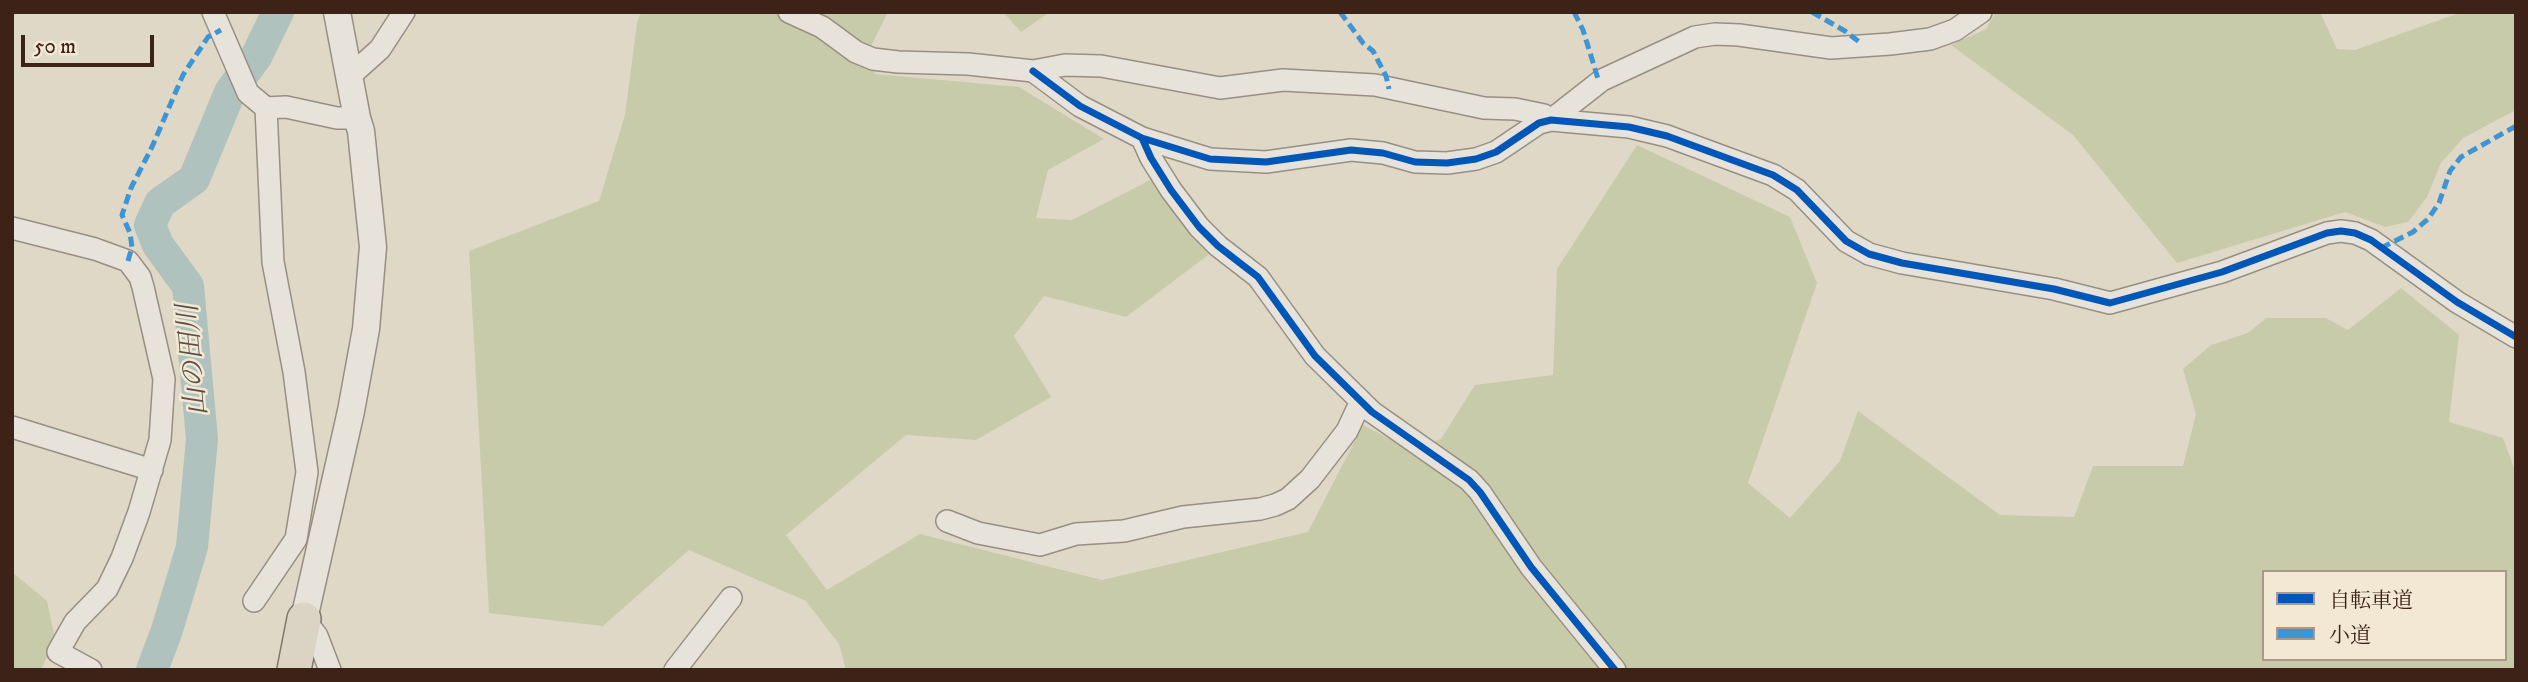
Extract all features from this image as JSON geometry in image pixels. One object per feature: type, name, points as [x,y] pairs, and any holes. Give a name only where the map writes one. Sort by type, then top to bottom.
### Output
[{"type":"main road","points":[[294,670],[304,619]]},
{"type":"street","points":[[213,12],[248,93],[266,108],[286,107],[337,118],[357,117]]},
{"type":"street","points":[[330,670],[317,636],[304,619],[351,411],[366,329],[373,247],[361,131],[337,12]]},
{"type":"street","points":[[351,75],[380,49],[404,12]]},
{"type":"street","points":[[789,12],[822,27],[856,52],[873,59],[1033,71],[1065,65],[1101,66],[1220,88],[1283,80],[1375,85],[1484,108],[1515,109],[1544,115],[1551,120]]},
{"type":"street","points":[[1551,120],[1602,80],[1695,37],[1739,35],[1831,48],[1890,44],[1930,39],[1955,30],[1982,12]]},
{"type":"street","points":[[1033,71],[1080,106],[1142,138],[1210,159],[1266,162],[1351,150],[1383,153],[1415,162],[1447,163],[1476,159],[1496,152],[1539,123],[1551,120],[1629,127],[1667,136],[1773,174],[1797,191],[1846,241],[1869,254],[1902,263],[2054,289],[2110,303],[2222,272],[2327,233],[2355,233],[2371,240],[2457,302],[2516,337]]},
{"type":"street","points":[[254,601],[296,539],[307,472],[294,372],[273,262],[266,108]]},
{"type":"street","points":[[1142,138],[1171,190],[1199,227],[1218,246],[1258,277],[1315,356],[1372,412],[1469,480],[1531,567],[1615,670]]},
{"type":"street","points":[[12,228],[95,249],[128,261],[140,277],[164,379],[160,440],[122,558],[107,589],[75,622],[54,661],[90,670]]},
{"type":"street","points":[[947,521],[978,533],[1040,545],[1076,534],[1124,531],[1182,517],[1275,505],[1288,499],[1310,479],[1347,431],[1361,401]]},
{"type":"street","points":[[12,427],[152,470]]},
{"type":"street","points":[[675,670],[732,598]]},
{"type":"green space","points":[[641,12],[888,12],[871,46],[875,74],[1019,87],[1104,139],[1048,170],[1036,218],[1072,220],[1152,179],[1212,252],[1126,317],[1044,296],[1014,336],[1051,397],[976,440],[906,435],[786,535],[827,590],[920,534],[1102,580],[1308,532],[1363,425],[1409,449],[1441,439],[1475,385],[1553,375],[1557,269],[1637,145],[1790,217],[1817,283],[1748,483],[1790,518],[1840,461],[1858,411],[2000,515],[2074,517],[2093,466],[2183,466],[2196,414],[2183,369],[2211,345],[2248,333],[2266,318],[2326,318],[2348,330],[2401,288],[2459,335],[2449,422],[2503,438],[2516,473],[2516,670],[846,670],[839,644],[806,601],[689,550],[603,626],[489,613],[469,251],[599,201],[625,115],[637,23]]},
{"type":"green space","points":[[1003,12],[1050,12],[1021,32]]},
{"type":"green space","points":[[1996,12],[2320,12],[2337,49],[2355,50],[2462,12],[2516,12],[2516,110],[2463,138],[2441,163],[2427,197],[2408,222],[2385,227],[2345,212],[2177,263],[2073,135],[1951,45],[1986,29]]},
{"type":"green space","points":[[12,572],[47,601],[55,638],[41,670],[12,670]]},
{"type":"waterway","name":"山の田川","points":[[152,670],[192,547],[202,439],[188,286],[158,245],[150,225],[160,203],[194,179],[230,92],[256,57],[278,12]]},
{"type":"marked path","points":[[1340,12],[1363,43],[1373,51],[1386,76],[1389,89]]},
{"type":"marked path","points":[[1574,12],[1583,30],[1599,82]]},
{"type":"marked path","points":[[1812,12],[1862,44]]},
{"type":"marked path","points":[[128,261],[132,247],[130,233],[122,215],[131,188],[183,75],[208,37],[221,30]]},
{"type":"marked path","points":[[2381,248],[2413,232],[2428,219],[2439,203],[2450,171],[2461,157],[2516,126]]},
{"type":"cycle path","points":[[1033,71],[1080,106],[1142,138],[1171,190],[1199,227],[1218,246],[1258,277],[1315,356],[1372,412],[1469,480],[1480,492],[1531,567],[1615,670]]},
{"type":"cycle path","points":[[1142,138],[1210,159],[1266,162],[1351,150],[1383,153],[1415,162],[1447,163],[1476,159],[1496,152],[1539,123],[1551,120],[1629,127],[1667,136],[1773,175],[1797,190],[1846,241],[1869,254],[1902,263],[2054,289],[2110,303],[2222,272],[2327,233],[2341,231],[2355,233],[2371,240],[2457,302],[2516,337]]}]
